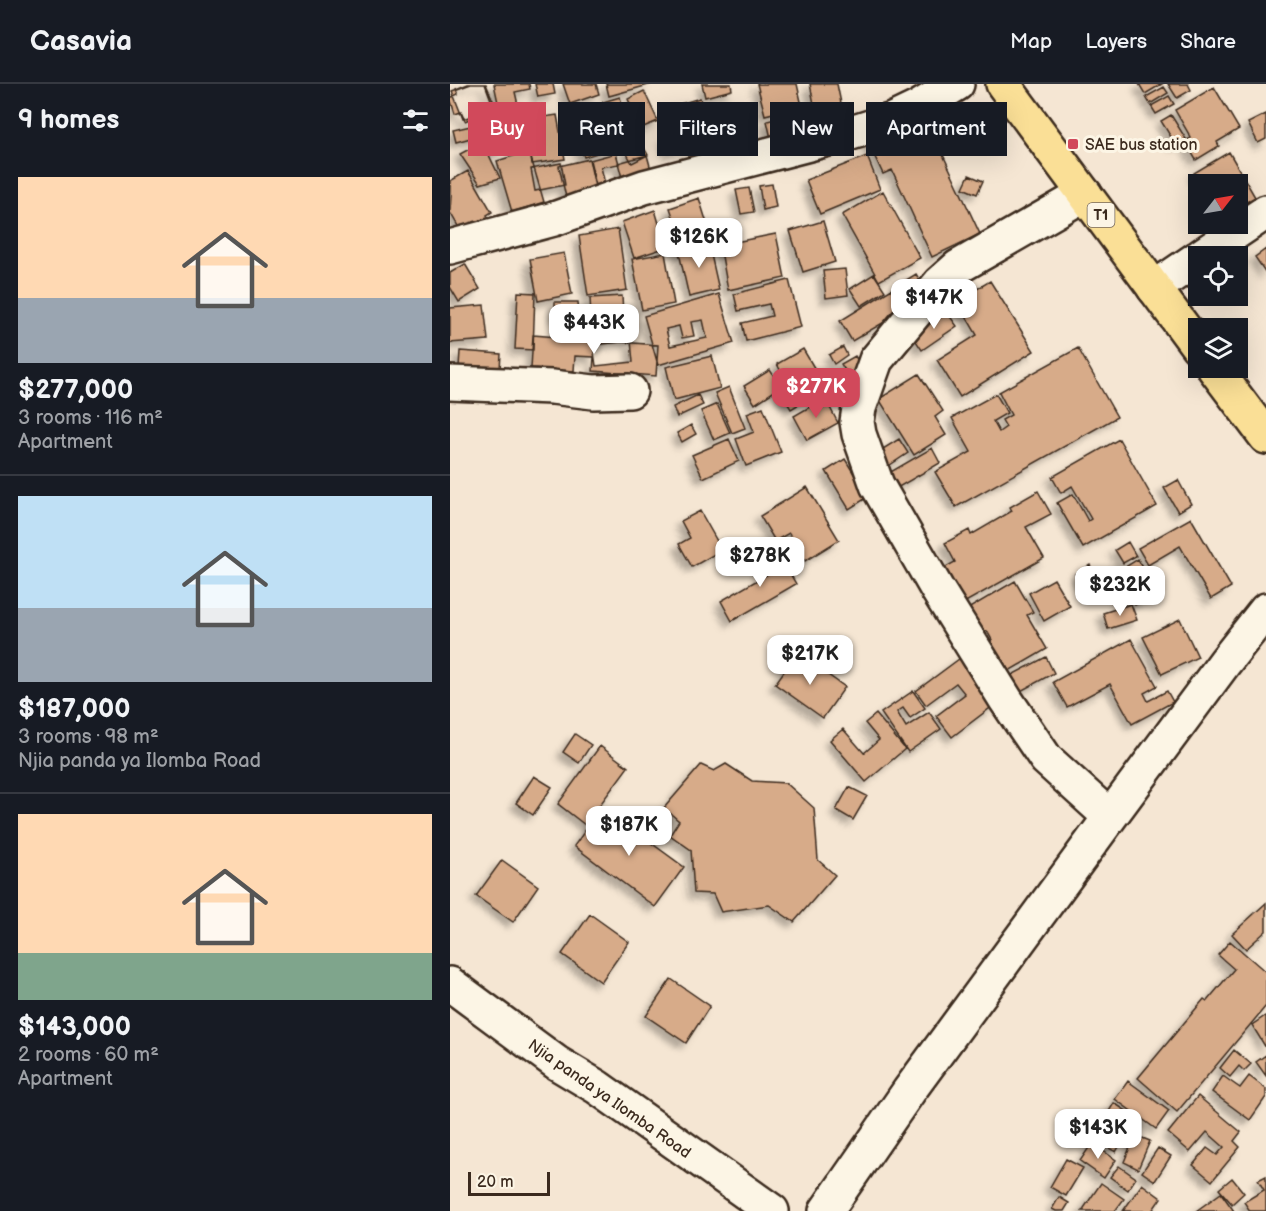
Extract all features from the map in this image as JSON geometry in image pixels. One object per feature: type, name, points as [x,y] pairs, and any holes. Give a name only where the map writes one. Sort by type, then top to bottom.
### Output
[{"type":"highway","name":"T1","points":[[1003,84],[1188,334]]},
{"type":"highway","points":[[1222,378],[1266,437]]},
{"type":"street","points":[[450,247],[554,219],[644,187],[861,130],[892,120],[957,84]]},
{"type":"street","points":[[1085,194],[958,267],[940,283],[876,360],[859,408],[857,422],[877,485],[937,589],[1006,700],[1046,759],[1110,817]]},
{"type":"street","points":[[1216,246],[1266,212]]},
{"type":"street","points":[[1154,288],[1188,265]]},
{"type":"street","points":[[450,383],[552,387],[593,392],[630,391]]},
{"type":"street","points":[[826,1211],[909,1091],[1110,817],[1266,610]]},
{"type":"street","name":"Njia panda ya Ilomba Road","points":[[450,984],[557,1063],[597,1087],[772,1211]]},
{"type":"building","points":[[468,84],[486,84],[494,102],[468,102],[468,120],[465,121],[461,112],[455,114],[450,98],[458,94],[456,89]]},
{"type":"building","points":[[471,84],[485,84],[492,102],[468,102],[468,117],[463,119],[452,91]]},
{"type":"building","points":[[494,84],[529,84],[530,89],[515,92],[517,102],[498,102]]},
{"type":"building","points":[[535,84],[553,84],[555,94],[538,97]]},
{"type":"building","points":[[563,84],[596,84],[599,94],[569,102]]},
{"type":"building","points":[[606,84],[652,84],[609,96]]},
{"type":"building","points":[[702,84],[731,84],[732,90],[705,97]]},
{"type":"building","points":[[757,84],[797,84],[801,102],[770,102],[770,114],[765,115]]},
{"type":"building","points":[[810,84],[837,84],[841,102],[814,102]]},
{"type":"building","points":[[1139,84],[1162,84],[1145,94]]},
{"type":"building","points":[[1168,84],[1188,84],[1191,90],[1177,98]]},
{"type":"building","points":[[1164,87],[1168,93],[1150,104],[1146,97]]},
{"type":"building","points":[[1214,87],[1239,129],[1217,142],[1219,146],[1196,160],[1185,141],[1191,138],[1175,110]]},
{"type":"building","points":[[644,91],[657,121],[645,126],[645,102],[629,102],[628,99]]},
{"type":"building","points":[[1169,96],[1174,104],[1156,114],[1151,106]]},
{"type":"building","points":[[620,97],[621,102],[603,102]]},
{"type":"building","points":[[700,98],[701,102],[687,102]]},
{"type":"building","points":[[1266,114],[1266,139],[1258,143],[1248,123]]},
{"type":"building","points":[[557,115],[558,156],[564,156],[565,159],[532,164],[531,156],[546,156],[546,117]]},
{"type":"building","points":[[1171,115],[1186,139],[1176,145],[1161,121]]},
{"type":"building","points":[[468,127],[468,139],[456,142],[453,130]]},
{"type":"building","points":[[468,150],[468,156],[489,156],[500,178],[480,184],[460,154]]},
{"type":"building","points":[[645,150],[648,155],[632,163],[628,156],[645,156]]},
{"type":"building","points":[[1229,152],[1242,174],[1195,174]]},
{"type":"building","points":[[647,155],[653,177],[624,185],[618,163]]},
{"type":"building","points":[[513,156],[530,156],[544,202],[512,212],[497,161]]},
{"type":"building","points":[[617,156],[619,164],[601,167],[605,184],[596,186],[590,160]]},
{"type":"building","points":[[718,156],[753,156],[719,162]]},
{"type":"building","points":[[867,156],[880,189],[820,214],[806,180]]},
{"type":"building","points":[[874,156],[944,156],[980,234],[932,257],[892,170],[883,174]]},
{"type":"building","points":[[589,159],[597,196],[567,202],[559,166]]},
{"type":"building","points":[[561,163],[565,185],[535,191],[531,169]]},
{"type":"building","points":[[468,171],[492,212],[487,215],[491,222],[462,233],[450,212],[450,181]]},
{"type":"building","points":[[969,175],[983,181],[977,194],[963,188]]},
{"type":"building","points":[[772,184],[776,207],[763,210],[759,186]]},
{"type":"building","points":[[1248,185],[1255,197],[1248,201]]},
{"type":"building","points":[[749,188],[754,212],[741,214],[736,190]]},
{"type":"building","points":[[883,191],[920,258],[879,281],[842,215]]},
{"type":"building","points":[[699,198],[710,233],[634,258],[622,222],[655,210],[661,230],[676,225],[670,208]]},
{"type":"building","points":[[823,221],[835,262],[803,272],[790,231]]},
{"type":"building","points":[[618,229],[627,290],[588,296],[579,236]]},
{"type":"building","points":[[776,234],[785,278],[728,290],[720,245]]},
{"type":"building","points":[[708,241],[719,290],[689,297],[678,248]]},
{"type":"building","points":[[1266,249],[1266,273],[1255,257]]},
{"type":"building","points":[[564,253],[572,294],[538,301],[530,259]]},
{"type":"building","points":[[665,253],[674,304],[642,310],[632,259]]},
{"type":"building","points":[[465,264],[480,289],[459,302],[450,287],[450,273]]},
{"type":"building","points":[[845,269],[848,295],[826,298],[823,271]]},
{"type":"building","points":[[874,274],[885,291],[861,306],[850,289]]},
{"type":"building","points":[[916,274],[929,296],[852,341],[840,321]]},
{"type":"building","points":[[789,280],[801,327],[746,341],[742,323],[772,316],[769,304],[738,311],[734,294]]},
{"type":"building","points":[[990,281],[1034,351],[960,397],[937,360],[977,335],[957,301]]},
{"type":"building","points":[[518,292],[535,293],[533,350],[515,349]]},
{"type":"building","points":[[719,294],[734,343],[658,365],[644,316]],"holes":[[[703,320],[707,338],[670,346],[666,329],[679,326],[682,338],[694,336],[691,322]]]},
{"type":"building","points":[[622,296],[624,332],[592,334],[590,298]]},
{"type":"building","points":[[555,302],[578,302],[579,316],[555,317]]},
{"type":"building","points":[[484,305],[488,340],[450,343],[450,308]]},
{"type":"building","points":[[946,311],[957,326],[922,350],[912,335]]},
{"type":"building","points":[[533,335],[658,345],[656,376],[593,371],[594,357],[575,356],[574,371],[531,368]]},
{"type":"building","points":[[631,341],[633,362],[596,366],[593,345]]},
{"type":"building","points":[[843,347],[847,355],[834,364],[829,355]]},
{"type":"building","points":[[1078,348],[1117,417],[956,507],[935,472],[971,452],[952,418],[996,394],[1007,413],[993,421],[999,432],[1006,427],[1002,420],[1011,415],[999,392]]},
{"type":"building","points":[[803,349],[816,371],[798,381],[795,376],[786,381],[777,364]]},
{"type":"building","points":[[460,351],[501,354],[500,369],[459,367]]},
{"type":"building","points":[[712,356],[720,388],[674,400],[666,367]]},
{"type":"building","points":[[855,356],[869,379],[855,387],[841,364]]},
{"type":"building","points":[[770,370],[781,387],[755,404],[744,386]]},
{"type":"building","points":[[919,374],[943,411],[935,417],[946,435],[914,455],[879,399]]},
{"type":"building","points":[[796,382],[806,400],[791,409],[780,391]]},
{"type":"building","points":[[729,387],[745,428],[732,433],[715,393]]},
{"type":"building","points":[[698,395],[703,405],[677,417],[673,407]]},
{"type":"building","points":[[825,398],[838,423],[807,440],[794,416]]},
{"type":"building","points":[[717,404],[730,433],[714,440],[701,411]]},
{"type":"building","points":[[763,407],[781,452],[746,466],[736,439],[754,432],[747,413]]},
{"type":"building","points":[[691,425],[696,434],[682,442],[677,433]]},
{"type":"building","points":[[729,439],[739,461],[703,478],[692,455]]},
{"type":"building","points":[[899,439],[908,453],[887,467],[878,452]]},
{"type":"building","points":[[1119,439],[1157,506],[1083,548],[1057,503],[1073,494],[1088,521],[1091,519],[1072,486],[1061,493],[1052,477]]},
{"type":"building","points":[[932,448],[940,463],[890,492],[882,477]]},
{"type":"building","points":[[845,459],[868,497],[849,509],[826,471]]},
{"type":"building","points":[[1178,480],[1191,504],[1178,512],[1164,488]]},
{"type":"building","points":[[807,487],[839,540],[805,561],[789,533],[775,541],[760,516]]},
{"type":"building","points":[[1038,491],[1051,514],[1026,527],[1044,558],[962,604],[942,569],[955,562],[945,543],[969,530],[971,535],[1012,511],[1010,507]]},
{"type":"building","points":[[700,511],[722,550],[692,567],[679,544],[690,538],[681,521]]},
{"type":"building","points":[[1191,518],[1231,587],[1211,599],[1180,546],[1148,565],[1138,548]]},
{"type":"building","points":[[1128,542],[1136,556],[1123,563],[1115,550]]},
{"type":"building","points":[[777,551],[796,584],[732,621],[721,601],[768,574],[760,562]]},
{"type":"building","points":[[1138,559],[1156,593],[1135,605],[1129,596],[1133,594],[1122,569]]},
{"type":"building","points":[[1090,565],[1098,579],[1083,588],[1075,574]]},
{"type":"building","points":[[1054,579],[1070,606],[1044,621],[1029,593]]},
{"type":"building","points":[[1015,581],[1033,612],[1027,615],[1047,649],[1002,675],[984,644],[992,640],[987,631],[982,633],[956,616]]},
{"type":"building","points":[[1131,604],[1137,620],[1108,629],[1103,613]]},
{"type":"building","points":[[1180,619],[1198,657],[1162,674],[1143,637]]},
{"type":"building","points":[[1131,639],[1157,686],[1144,693],[1148,701],[1167,691],[1173,702],[1132,724],[1110,684],[1067,707],[1053,682]]},
{"type":"building","points":[[797,653],[845,687],[823,718],[775,684]]},
{"type":"building","points":[[963,656],[998,702],[952,737],[936,716],[965,694],[956,683],[926,705],[916,691]]},
{"type":"building","points":[[1046,657],[1054,673],[1017,693],[1008,677]]},
{"type":"building","points":[[913,691],[925,708],[910,718],[903,708],[897,712],[906,727],[929,712],[941,729],[908,752],[881,713]]},
{"type":"building","points":[[876,714],[905,749],[866,782],[830,740],[843,729],[864,753],[879,740],[865,723]]},
{"type":"building","points":[[575,734],[591,745],[579,763],[563,752]]},
{"type":"building","points":[[600,746],[628,767],[585,825],[558,804]]},
{"type":"building","points":[[726,764],[752,781],[786,783],[814,808],[818,860],[835,875],[794,922],[769,905],[721,912],[713,894],[694,893],[691,850],[670,835],[679,821],[664,808],[701,765],[714,771]]},
{"type":"building","points":[[534,776],[552,787],[533,815],[516,803]]},
{"type":"building","points":[[849,787],[867,796],[853,820],[836,810]]},
{"type":"building","points":[[602,807],[684,867],[655,907],[574,846]]},
{"type":"building","points":[[502,860],[538,886],[513,922],[476,896]]},
{"type":"building","points":[[1266,903],[1266,931],[1246,949],[1232,934]]},
{"type":"building","points":[[590,914],[629,942],[601,982],[562,954]]},
{"type":"building","points":[[1230,941],[1266,972],[1266,1006],[1177,1112],[1138,1078],[1204,999],[1207,1001],[1234,969],[1218,955]]},
{"type":"building","points":[[671,979],[710,1006],[686,1043],[646,1016]]},
{"type":"building","points":[[1266,1017],[1266,1048],[1252,1025]]},
{"type":"building","points":[[1234,1050],[1251,1064],[1244,1071],[1239,1066],[1230,1077],[1220,1068]]},
{"type":"building","points":[[1266,1055],[1266,1076],[1256,1062]]},
{"type":"building","points":[[1223,1076],[1240,1088],[1249,1076],[1266,1089],[1266,1097],[1250,1120],[1212,1092]]},
{"type":"building","points":[[1128,1081],[1169,1111],[1156,1129],[1115,1099]]},
{"type":"building","points":[[1198,1096],[1241,1132],[1234,1141],[1240,1147],[1212,1181],[1193,1165],[1207,1148],[1217,1155],[1224,1147],[1207,1132],[1190,1152],[1168,1133]]},
{"type":"building","points":[[1114,1103],[1139,1119],[1133,1129],[1108,1113]]},
{"type":"building","points":[[1105,1117],[1128,1131],[1116,1152],[1092,1139]]},
{"type":"building","points":[[1135,1135],[1150,1141],[1138,1169],[1124,1162]]},
{"type":"building","points":[[1092,1143],[1116,1160],[1104,1178],[1080,1161]]},
{"type":"building","points":[[1158,1148],[1171,1156],[1155,1181],[1142,1172]]},
{"type":"building","points":[[1066,1159],[1083,1168],[1066,1196],[1050,1187]]},
{"type":"building","points":[[1119,1166],[1136,1178],[1128,1190],[1110,1177]]},
{"type":"building","points":[[1266,1176],[1266,1211],[1250,1211],[1244,1202],[1264,1190],[1258,1180]]},
{"type":"building","points":[[1232,1178],[1244,1193],[1232,1204],[1219,1189]]},
{"type":"building","points":[[1101,1183],[1124,1199],[1115,1211],[1082,1211]]},
{"type":"building","points":[[1142,1184],[1161,1198],[1152,1211],[1123,1211]]},
{"type":"building","points":[[1221,1193],[1234,1211],[1196,1211]]},
{"type":"building","points":[[1059,1197],[1069,1203],[1064,1211],[1052,1209]]},
{"type":"place","name":"SAE bus station","points":[[1073,144]]}]
